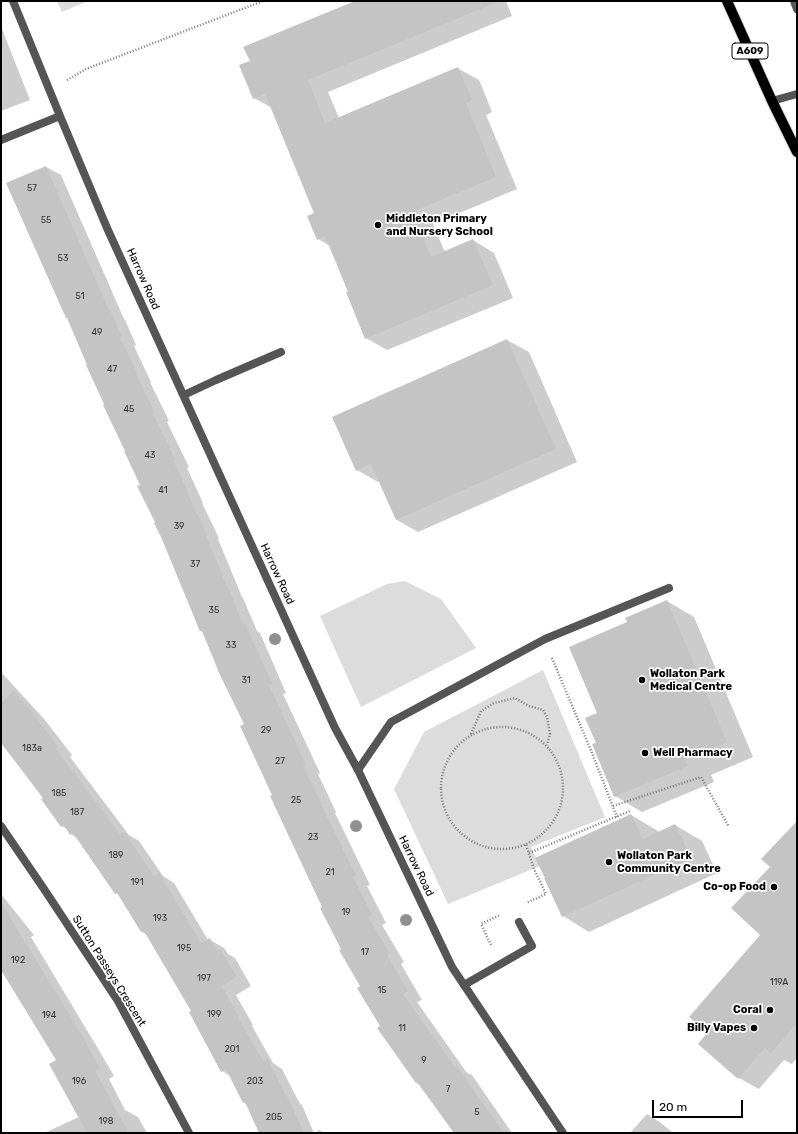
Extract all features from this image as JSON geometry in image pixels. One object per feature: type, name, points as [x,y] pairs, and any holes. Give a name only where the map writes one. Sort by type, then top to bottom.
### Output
[{"type":"main road","name":"A609","points":[[727,1],[772,101],[797,152]]},
{"type":"street","name":"Harrow Road","points":[[13,1],[110,235],[334,728],[358,770],[452,967],[563,1133]]},
{"type":"street","points":[[794,1],[797,9]]},
{"type":"street","points":[[772,101],[797,94]]},
{"type":"street","points":[[1,140],[60,116]]},
{"type":"street","points":[[184,395],[281,352]]},
{"type":"street","points":[[358,770],[391,722],[544,639],[670,588]]},
{"type":"street","name":"Sutton Passeys Crescent","points":[[1,826],[118,1001],[189,1133]]},
{"type":"street","points":[[464,985],[532,946],[519,922]]},
{"type":"path","points":[[49,89],[86,69],[263,1]]},
{"type":"path","points":[[544,639],[617,817]]},
{"type":"path","points":[[472,734],[481,711],[494,703],[515,698],[529,706],[543,710],[547,717],[550,734],[547,746]]},
{"type":"path","points":[[496,727],[526,731],[547,746],[560,769],[563,783],[562,801],[554,821],[526,845],[513,848],[491,848],[472,841],[462,834],[449,818],[441,790],[443,773],[456,747],[472,734],[496,727]]},
{"type":"path","points":[[613,806],[701,777],[729,827]]},
{"type":"path","points":[[529,853],[630,811]]},
{"type":"shaded area","points":[[57,1],[88,1],[62,12]]},
{"type":"shaded area","points":[[405,581],[441,599],[476,648],[361,707],[320,616],[387,584]]},
{"type":"shaded area","points":[[543,670],[605,817],[531,847],[540,866],[448,904],[394,789],[424,732]]},
{"type":"building","points":[[355,1],[498,2],[308,80],[325,123],[458,67],[472,100],[466,103],[496,177],[412,212],[431,257],[473,239],[493,285],[365,339],[325,236],[317,240],[307,216],[314,213],[265,94],[253,99],[239,65],[250,61],[243,47]]},
{"type":"building","points":[[46,166],[122,337],[120,337],[137,373],[136,374],[155,413],[153,414],[175,459],[173,460],[205,530],[243,624],[245,623],[272,684],[269,685],[306,765],[303,766],[356,876],[353,877],[372,915],[368,917],[390,953],[387,955],[408,991],[403,994],[455,1067],[457,1066],[504,1133],[454,1133],[377,1028],[380,1026],[357,988],[360,986],[339,950],[341,949],[320,908],[322,907],[270,796],[272,795],[240,726],[244,724],[220,675],[202,631],[200,631],[154,523],[155,522],[137,486],[140,485],[103,405],[104,404],[67,318],[6,183]]},
{"type":"building","points":[[507,339],[556,449],[396,520],[371,464],[356,471],[332,417]]},
{"type":"building","name":"Wollaton Park Medical Centre","points":[[667,600],[727,742],[685,759],[688,766],[614,797],[592,744],[596,743],[585,718],[597,713],[569,647],[627,622],[625,618]]},
{"type":"building","points":[[14,691],[31,710],[58,747],[56,749],[120,834],[124,832],[154,876],[159,873],[201,943],[210,938],[217,951],[220,949],[237,977],[222,986],[263,1061],[268,1059],[304,1133],[259,1133],[245,1102],[243,1103],[226,1069],[221,1072],[189,1012],[191,1011],[144,931],[141,932],[117,893],[115,894],[73,833],[70,835],[64,825],[61,827],[41,799],[43,798],[1,743],[1,703]]},
{"type":"building","name":"Wollaton Park Community Centre","points":[[631,814],[643,839],[675,824],[691,858],[562,917],[535,858]]},
{"type":"building","points":[[797,821],[797,1023],[771,1053],[765,1048],[738,1079],[698,1044],[707,1033],[689,1017],[760,935],[731,908],[770,867],[761,859]]},
{"type":"building","points":[[1,902],[83,1037],[100,1068],[95,1071],[129,1133],[87,1133],[49,1064],[56,1060],[1,970]]},
{"type":"place","name":"Middleton Primary and Nursery School","points":[[378,225]]},
{"type":"place","name":"Wollaton Park Medical Centre","points":[[642,680]]},
{"type":"place","name":"Well Pharmacy","points":[[645,753]]},
{"type":"place","name":"Wollaton Park Community Centre","points":[[609,862]]},
{"type":"place","name":"Co-op Food","points":[[774,887]]},
{"type":"place","name":"Coral","points":[[770,1010]]},
{"type":"place","name":"Billy Vapes","points":[[754,1028]]}]
